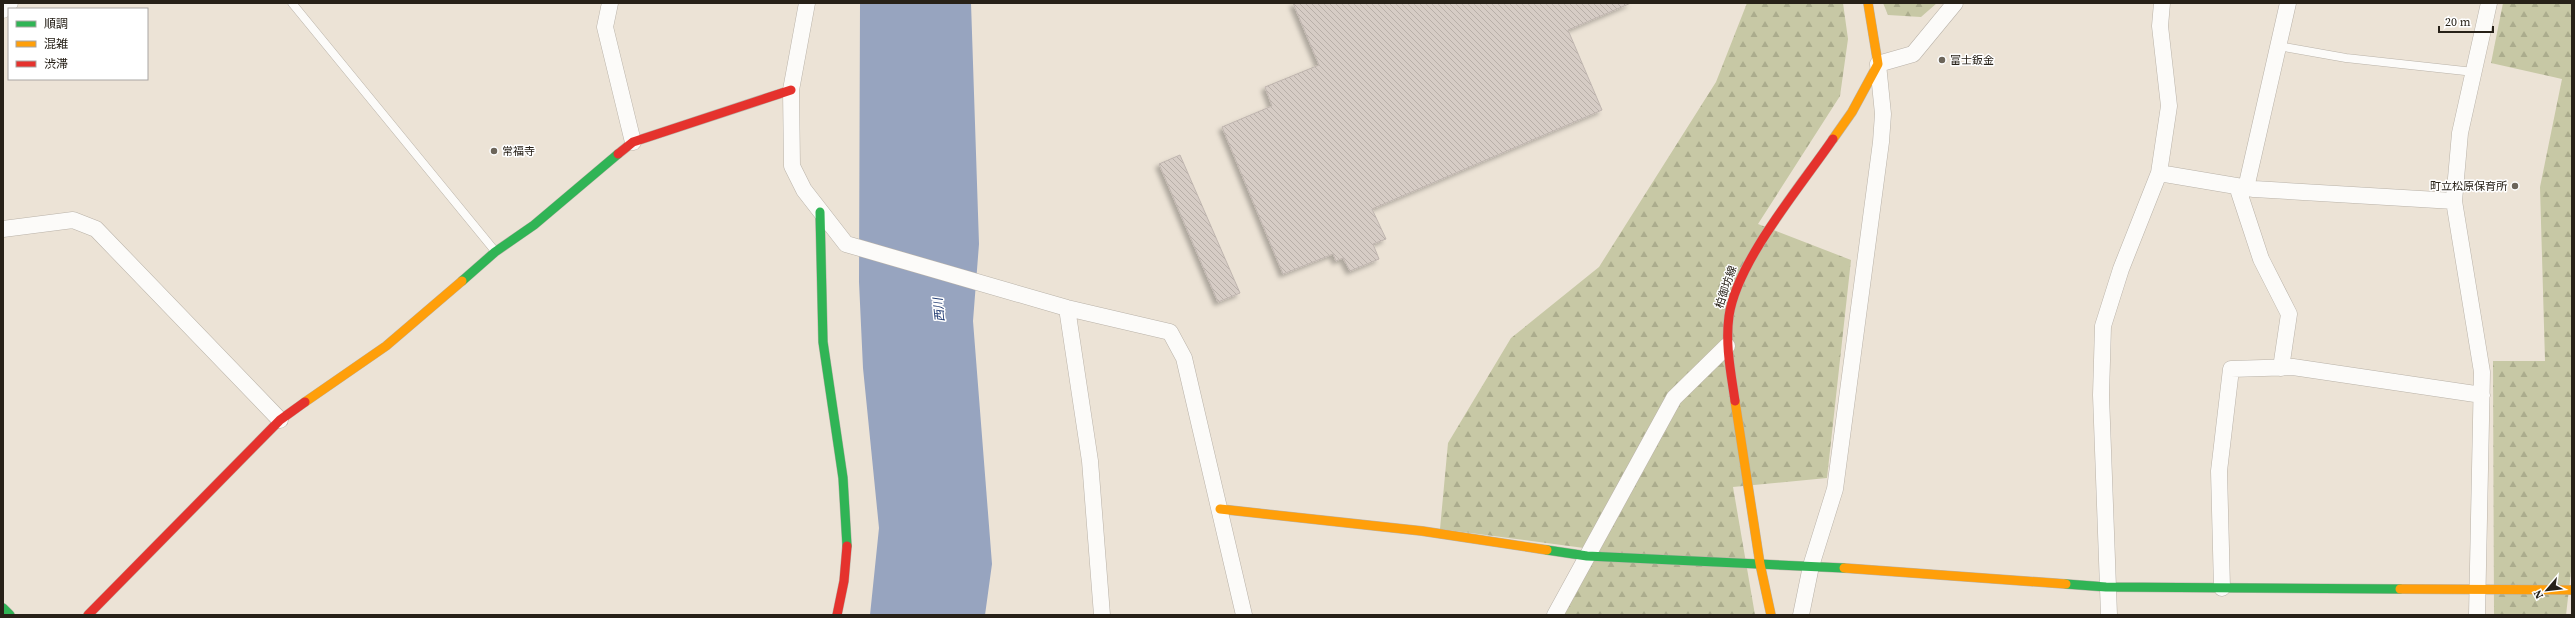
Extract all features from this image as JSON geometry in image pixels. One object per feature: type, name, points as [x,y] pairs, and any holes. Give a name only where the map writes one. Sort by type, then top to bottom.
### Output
[{"type":"street","points":[[3,10],[10,3]]},
{"type":"street","points":[[610,3],[605,27],[633,142]]},
{"type":"street","points":[[1801,615],[1812,566],[1835,489],[1881,142],[1883,114],[1878,64],[1868,3]]},
{"type":"street","points":[[1878,64],[1913,54],[1956,3]]},
{"type":"street","points":[[2109,615],[2106,587],[2101,395],[2103,326],[2121,269],[2159,173],[2169,106],[2160,26],[2162,3]]},
{"type":"street","points":[[2281,368],[2289,314],[2261,259],[2242,187],[2288,3]]},
{"type":"street","points":[[2477,615],[2476,590],[2482,372],[2454,201],[2460,132],[2489,3]]},
{"type":"street","points":[[810,5],[792,90],[792,166],[804,190],[846,244],[1067,308],[1170,332],[1184,358],[1244,615]]},
{"type":"street","name":"柏御坊線","points":[[1771,615],[1760,564],[1727,346],[1729,315],[1746,265],[1764,236],[1852,112],[1878,64]]},
{"type":"street","points":[[88,615],[280,420],[386,346],[496,252],[534,225],[633,142],[792,90]]},
{"type":"street","points":[[2159,173],[2242,187],[2454,201]]},
{"type":"street","points":[[820,212],[823,341],[842,467],[848,530],[845,574],[837,615]]},
{"type":"street","points":[[3,228],[73,220],[96,229],[280,420]]},
{"type":"street","points":[[1067,308],[1090,461],[1102,615]]},
{"type":"street","points":[[1555,615],[1674,398],[1727,346]]},
{"type":"street","points":[[2222,588],[2219,471],[2231,369],[2293,367],[2482,395]]},
{"type":"street","points":[[1220,509],[1422,531],[1587,556],[1812,566],[2106,587],[2572,590]]},
{"type":"street","points":[[3,608],[10,615]]},
{"type":"lane","points":[[292,3],[496,252]]},
{"type":"lane","points":[[2278,46],[2346,58],[2474,72]]},
{"type":"green space","points":[[1747,3],[1843,3],[1848,39],[1840,96],[1758,224],[1851,260],[1827,478],[1733,487],[1755,615],[1563,615],[1599,550],[1440,529],[1448,443],[1511,338],[1599,267],[1716,82]]},
{"type":"green space","points":[[1883,3],[1937,3],[1921,17],[1888,15]]},
{"type":"green space","points":[[2503,3],[2572,3],[2572,563],[2566,615],[2494,615],[2493,361],[2545,361],[2540,187],[2562,79],[2491,63]]},
{"type":"water","name":"西川","points":[[860,3],[971,3],[979,244],[973,321],[992,564],[985,615],[870,615],[879,528],[863,368],[859,282]]},
{"type":"building","points":[[1293,3],[1631,3],[1568,30],[1602,110],[1372,209],[1386,239],[1373,244],[1379,259],[1350,271],[1343,258],[1336,261],[1333,254],[1283,274],[1222,127],[1272,106],[1265,87],[1319,65]]},
{"type":"building","points":[[1180,155],[1240,293],[1218,302],[1159,164]]},
{"type":"traffic: fast","points":[[462,281],[495,252],[534,225],[618,154]]},
{"type":"traffic: fast","points":[[820,212],[823,342],[843,478],[847,546]]},
{"type":"traffic: fast","points":[[1547,550],[1587,556],[1844,568]]},
{"type":"traffic: fast","points":[[2066,584],[2106,587],[2400,589]]},
{"type":"traffic: fast","points":[[3,608],[10,615]]},
{"type":"traffic: slow","points":[[1833,139],[1852,112],[1878,64],[1868,3]]},
{"type":"traffic: slow","points":[[305,402],[386,346],[462,281]]},
{"type":"traffic: slow","points":[[1735,401],[1760,564],[1771,615]]},
{"type":"traffic: slow","points":[[1220,509],[1422,531],[1547,550]]},
{"type":"traffic: slow","points":[[1844,568],[2066,584]]},
{"type":"traffic: slow","points":[[2400,589],[2572,590]]},
{"type":"traffic: jam","points":[[618,154],[633,142],[791,90]]},
{"type":"traffic: jam","points":[[1735,401],[1729,359],[1728,338],[1729,316],[1734,295],[1744,272],[1772,224],[1833,139]]},
{"type":"traffic: jam","points":[[88,615],[280,420],[305,402]]},
{"type":"traffic: jam","points":[[837,615],[844,581],[847,546]]},
{"type":"place","name":"富士鈑金","points":[[1942,60]]},
{"type":"place","name":"常福寺","points":[[494,151]]},
{"type":"place","name":"町立松原保育所","points":[[2515,186]]}]
